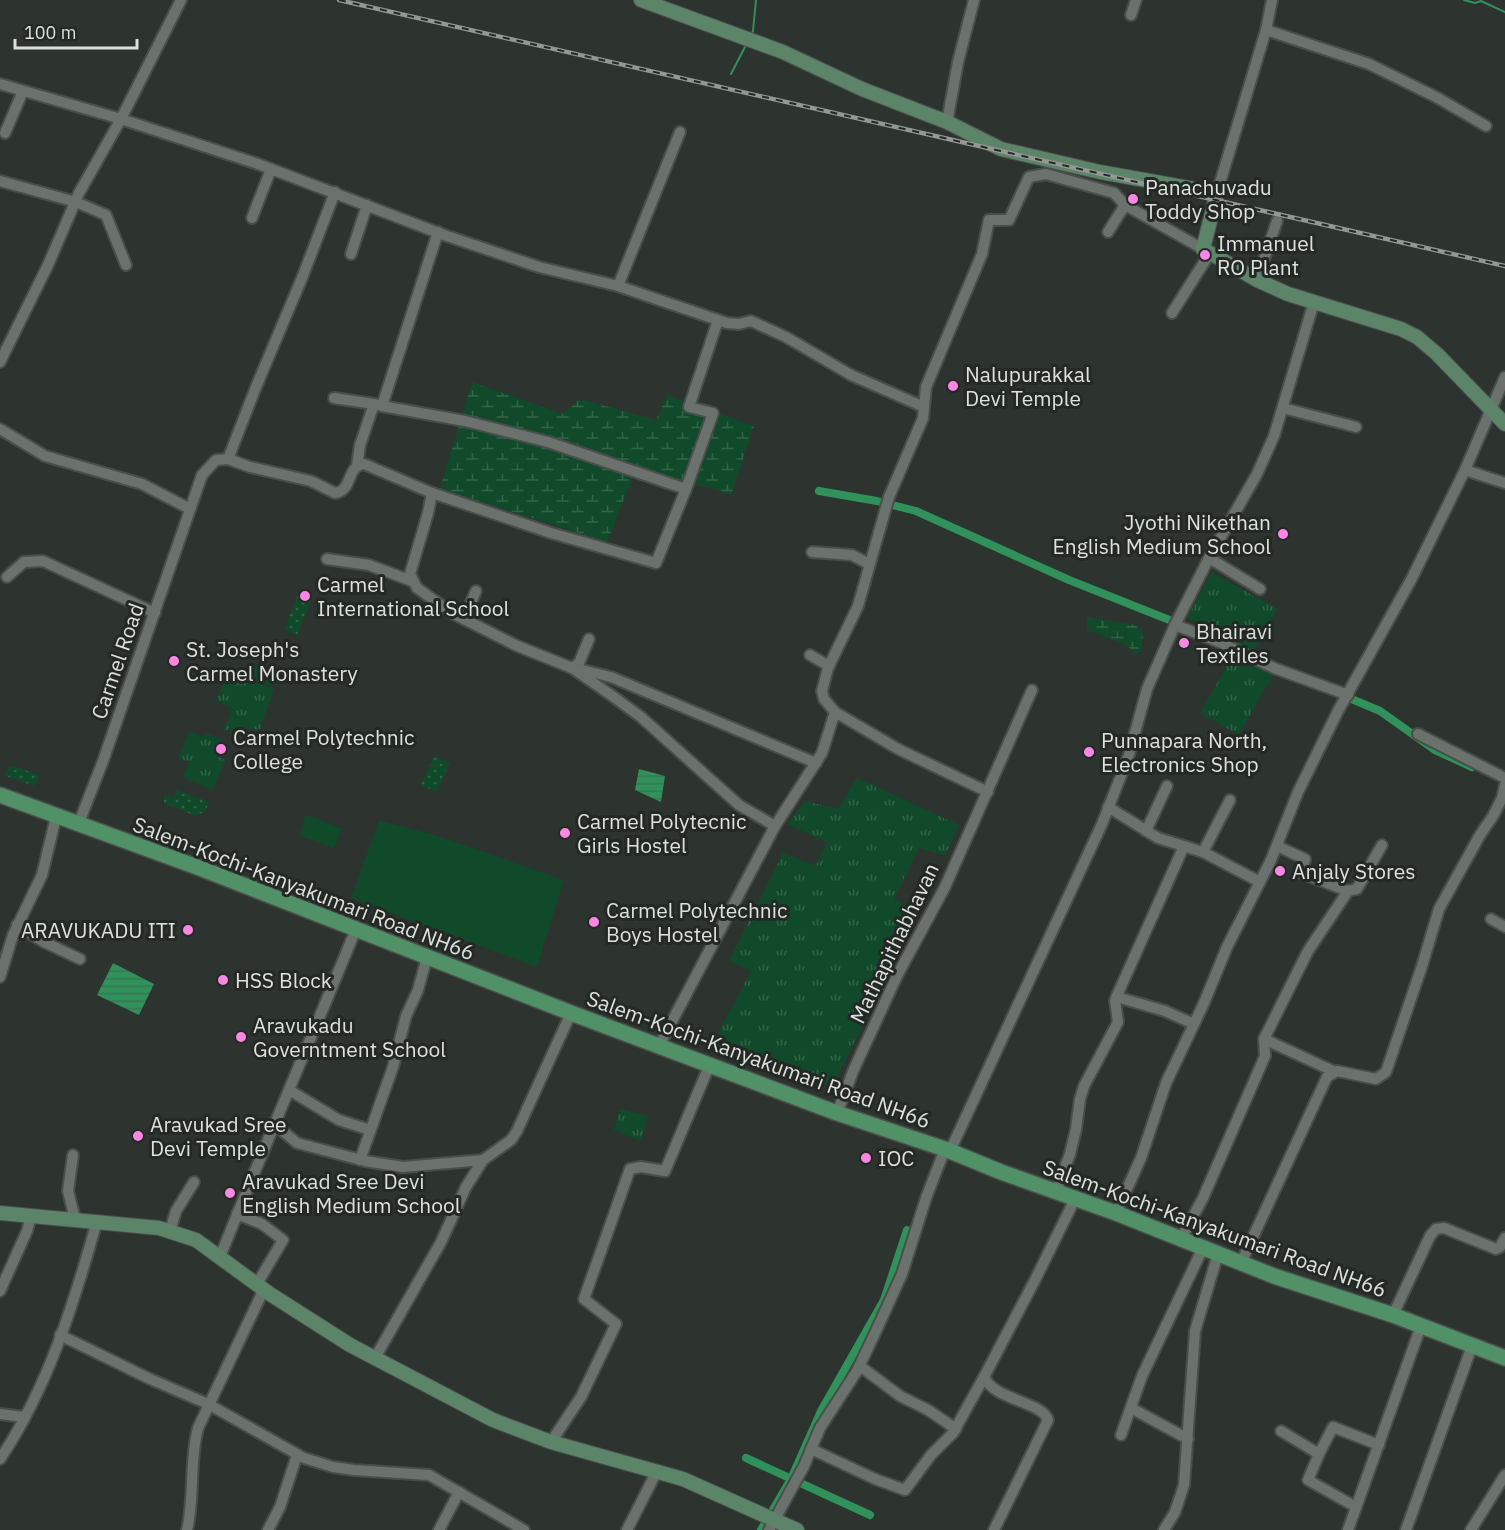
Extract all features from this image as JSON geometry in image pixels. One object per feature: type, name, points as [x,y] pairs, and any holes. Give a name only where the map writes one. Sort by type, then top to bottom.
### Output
[{"type":"highway","name":"Salem-Kochi-Kanyakumari Road NH66","points":[[0,795],[197,867],[571,1013],[837,1113],[948,1150],[1116,1213],[1274,1276],[1394,1315],[1505,1358]]},
{"type":"main road","points":[[641,0],[670,5],[783,52],[862,89],[947,122],[1001,149],[1100,172],[1217,193],[1207,251],[1257,280],[1288,294],[1401,329],[1418,337],[1505,424]]},
{"type":"main road","points":[[0,1213],[159,1228],[196,1240],[260,1286],[350,1345],[494,1420],[551,1442],[683,1479],[771,1521],[797,1530]]},
{"type":"street","points":[[0,362],[76,202],[182,0]]},
{"type":"street","points":[[947,122],[958,62],[974,0]]},
{"type":"street","points":[[1131,15],[1136,0]]},
{"type":"street","points":[[1217,193],[1266,30],[1272,0]]},
{"type":"street","points":[[1266,30],[1370,64],[1438,98],[1486,126]]},
{"type":"street","points":[[0,84],[121,119],[271,169],[438,232],[539,267],[618,286],[718,320],[739,324],[751,321],[786,337],[851,375],[924,407]]},
{"type":"street","points":[[5,133],[23,91]]},
{"type":"street","points":[[618,286],[680,132]]},
{"type":"street","points":[[252,218],[271,169]]},
{"type":"street","points":[[988,792],[898,749],[835,712],[824,699],[822,691],[829,666],[858,606],[889,497],[923,418],[926,387],[933,366],[958,315],[978,264],[990,220],[1009,220],[1029,177],[1046,174],[1113,193],[1125,205],[1207,251],[1172,313]]},
{"type":"street","points":[[0,181],[76,202],[106,215],[126,265]]},
{"type":"street","points":[[335,192],[303,278],[228,459],[250,467],[311,481],[335,493],[343,490],[357,465],[360,445],[378,405],[438,232]]},
{"type":"street","points":[[351,254],[367,205]]},
{"type":"street","points":[[1108,232],[1125,205]]},
{"type":"street","points":[[1257,280],[1277,221]]},
{"type":"street","points":[[771,1521],[796,1480],[820,1428],[860,1365],[902,1274],[926,1198],[1033,976],[1108,807],[1128,758],[1147,689],[1176,622],[1257,474],[1274,436],[1314,302]]},
{"type":"street","points":[[357,465],[375,467],[432,492],[551,533],[656,562],[686,489],[713,413],[689,407],[718,320]]},
{"type":"street","points":[[1116,1213],[1141,1158],[1166,1083],[1227,947],[1277,846],[1298,792],[1346,697],[1412,578],[1464,470],[1505,377]]},
{"type":"street","points":[[334,398],[465,421],[548,442],[686,489]]},
{"type":"street","points":[[1283,408],[1356,427]]},
{"type":"street","points":[[0,429],[45,456],[142,484],[190,509]]},
{"type":"street","name":"Carmel Road","points":[[78,825],[103,761],[202,476],[216,460],[228,459]]},
{"type":"street","points":[[1464,470],[1505,483]]},
{"type":"street","points":[[412,581],[410,574],[432,492]]},
{"type":"street","points":[[812,552],[852,555],[869,564]]},
{"type":"street","points":[[1209,558],[1260,589]]},
{"type":"street","points":[[327,559],[369,565],[412,581],[426,595],[464,619],[515,645],[572,668],[611,677],[816,763]]},
{"type":"street","points":[[7,577],[24,562],[44,561],[155,613]]},
{"type":"street","points":[[464,619],[476,591]]},
{"type":"street","points":[[1176,622],[1274,668],[1346,697]]},
{"type":"street","points":[[572,668],[579,663],[588,639]]},
{"type":"street","points":[[810,655],[829,666]]},
{"type":"street","points":[[572,668],[641,717],[739,805],[775,826]]},
{"type":"street","name":"Mathapithabhavan","points":[[837,1113],[854,1069],[898,974],[945,887],[1032,690]]},
{"type":"street","points":[[659,1046],[775,826],[822,753],[835,712]]},
{"type":"street","points":[[1418,734],[1505,778]]},
{"type":"street","points":[[1146,831],[1167,786]]},
{"type":"street","points":[[1264,1039],[1333,1071],[1344,1071],[1370,1080],[1376,1080],[1386,1072],[1439,909],[1493,816],[1505,786]]},
{"type":"street","points":[[1203,852],[1230,800]]},
{"type":"street","points":[[1108,807],[1158,838],[1203,852],[1260,882]]},
{"type":"street","points":[[0,977],[17,925],[42,875],[56,817]]},
{"type":"street","points":[[1277,846],[1305,859],[1301,873],[1348,891],[1357,889],[1382,845]]},
{"type":"street","points":[[1056,1191],[1070,1154],[1084,1086],[1118,1022],[1117,997],[1184,846]]},
{"type":"street","points":[[1181,1239],[1203,1198],[1265,1056],[1264,1039],[1308,951],[1348,891]]},
{"type":"street","points":[[1491,919],[1505,927]]},
{"type":"street","points":[[17,925],[44,942],[80,959]]},
{"type":"street","points":[[220,1257],[273,1124],[356,929]]},
{"type":"street","points":[[360,1160],[393,1067],[406,1016],[418,990],[428,957]]},
{"type":"street","points":[[1117,997],[1165,1011],[1194,1024]]},
{"type":"street","points":[[375,1358],[441,1242],[466,1187],[483,1160],[504,1145],[517,1131],[571,1013]]},
{"type":"street","points":[[551,1442],[581,1397],[616,1324],[584,1299],[630,1169],[640,1167],[665,1171],[710,1064]]},
{"type":"street","points":[[1241,1263],[1321,1089],[1333,1071]]},
{"type":"street","points":[[289,1090],[339,1119],[370,1130]]},
{"type":"street","points":[[273,1124],[297,1143],[360,1160],[403,1167],[483,1160]]},
{"type":"street","points":[[73,1155],[68,1191],[75,1219]]},
{"type":"street","points":[[170,1231],[176,1211],[194,1182]]},
{"type":"street","points":[[811,1449],[875,1479],[905,1490],[931,1455],[956,1429],[1030,1291],[1075,1198]]},
{"type":"street","points":[[187,1530],[195,1437],[260,1286],[283,1240],[262,1224],[237,1214]]},
{"type":"street","points":[[0,1291],[27,1231],[31,1216]]},
{"type":"street","points":[[0,1459],[36,1395],[82,1274],[97,1221]]},
{"type":"street","points":[[1394,1315],[1430,1236],[1436,1229],[1444,1228],[1496,1249],[1505,1239]]},
{"type":"street","points":[[1121,1435],[1142,1376],[1203,1248]]},
{"type":"street","points":[[1164,1530],[1176,1512],[1184,1485],[1195,1331],[1218,1254]]},
{"type":"street","points":[[1348,1530],[1421,1326]]},
{"type":"street","points":[[60,1335],[150,1379],[208,1404],[297,1455],[344,1469],[429,1475],[525,1530]]},
{"type":"street","points":[[1406,1530],[1472,1346]]},
{"type":"street","points":[[860,1365],[900,1396],[928,1410],[956,1429]]},
{"type":"street","points":[[984,1377],[987,1384],[1044,1413],[1048,1420],[994,1530]]},
{"type":"street","points":[[1131,1408],[1188,1438]]},
{"type":"street","points":[[0,1414],[24,1417]]},
{"type":"street","points":[[1356,1507],[1308,1480],[1333,1427],[1379,1445]]},
{"type":"street","points":[[1281,1431],[1319,1454]]},
{"type":"street","points":[[268,1530],[280,1507],[297,1455]]},
{"type":"street","points":[[627,1530],[657,1471]]},
{"type":"street","points":[[1471,1530],[1505,1475]]},
{"type":"street","points":[[439,1530],[459,1492]]},
{"type":"green space","points":[[472,382],[563,414],[580,399],[656,420],[667,395],[754,426],[731,495],[637,466],[607,542],[440,489]]},
{"type":"green space","points":[[1212,572],[1277,609],[1252,654],[1187,618]]},
{"type":"green space","points":[[299,593],[312,598],[297,635],[284,630]]},
{"type":"green space","points":[[1087,617],[1135,625],[1143,633],[1142,648],[1137,655],[1126,645],[1087,630]]},
{"type":"green space","points":[[1235,652],[1273,674],[1239,735],[1200,713]]},
{"type":"green space","points":[[252,664],[277,671],[272,686],[247,679]]},
{"type":"green space","points":[[227,674],[274,688],[260,729],[224,730],[232,708],[216,701]]},
{"type":"green space","points":[[190,731],[204,737],[206,733],[222,740],[216,756],[225,760],[213,790],[183,778],[189,762],[178,758]]},
{"type":"green space","points":[[434,756],[450,763],[437,792],[421,785]]},
{"type":"green space","points":[[10,766],[40,776],[34,786],[3,775]]},
{"type":"green space","points":[[857,778],[959,825],[945,856],[919,848],[894,899],[919,913],[832,1087],[714,1041],[751,971],[729,961],[783,853],[816,866],[827,842],[787,824],[805,801],[838,809]]},
{"type":"green space","points":[[177,790],[209,802],[206,810],[196,816],[164,803],[164,794],[174,798]]},
{"type":"green space","points":[[306,814],[342,829],[334,848],[299,836]]},
{"type":"green space","points":[[379,820],[441,837],[564,880],[537,967],[351,898]]},
{"type":"green space","points":[[620,1109],[648,1116],[641,1141],[614,1130]]},
{"type":"shaded area","points":[[639,769],[665,776],[661,802],[635,790]]},
{"type":"shaded area","points":[[113,963],[154,984],[139,1015],[97,995]]},
{"type":"waterway","points":[[751,35],[756,0]]},
{"type":"waterway","points":[[1464,0],[1475,3],[1481,1],[1505,12]]},
{"type":"waterway","points":[[731,74],[747,43]]},
{"type":"waterway","points":[[819,491],[877,501],[916,511],[1069,580],[1182,625]]},
{"type":"waterway","points":[[1342,695],[1380,711],[1435,750],[1472,767]]},
{"type":"waterway","points":[[761,1530],[791,1479],[821,1411],[884,1300],[907,1230]]},
{"type":"waterway","points":[[746,1458],[870,1515]]},
{"type":"railway","points":[[339,0],[1505,266]]},
{"type":"place","name":"Panachuvadu Toddy Shop","points":[[1133,199]]},
{"type":"place","name":"Immanuel RO Plant","points":[[1205,255]]},
{"type":"place","name":"Nalupurakkal Devi Temple","points":[[953,386]]},
{"type":"place","name":"Jyothi Nikethan English Medium School","points":[[1283,534]]},
{"type":"place","name":"Carmel International School","points":[[305,596]]},
{"type":"place","name":"Bhairavi Textiles","points":[[1184,643]]},
{"type":"place","name":"St. Joseph's Carmel Monastery","points":[[174,661]]},
{"type":"place","name":"Carmel Polytechnic College","points":[[221,749]]},
{"type":"place","name":"Punnapara North, Electronics Shop","points":[[1089,752]]},
{"type":"place","name":"Carmel Polytecnic Girls Hostel","points":[[565,833]]},
{"type":"place","name":"Anjaly Stores","points":[[1280,871]]},
{"type":"place","name":"Carmel Polytechnic Boys Hostel","points":[[594,922]]},
{"type":"place","name":"ARAVUKADU ITI","points":[[188,930]]},
{"type":"place","name":"HSS Block","points":[[223,980]]},
{"type":"place","name":"Aravukadu Governtment School","points":[[241,1037]]},
{"type":"place","name":"Aravukad Sree Devi Temple","points":[[138,1136]]},
{"type":"place","name":"IOC","points":[[866,1158]]},
{"type":"place","name":"Aravukad Sree Devi English Medium School","points":[[230,1193]]}]
